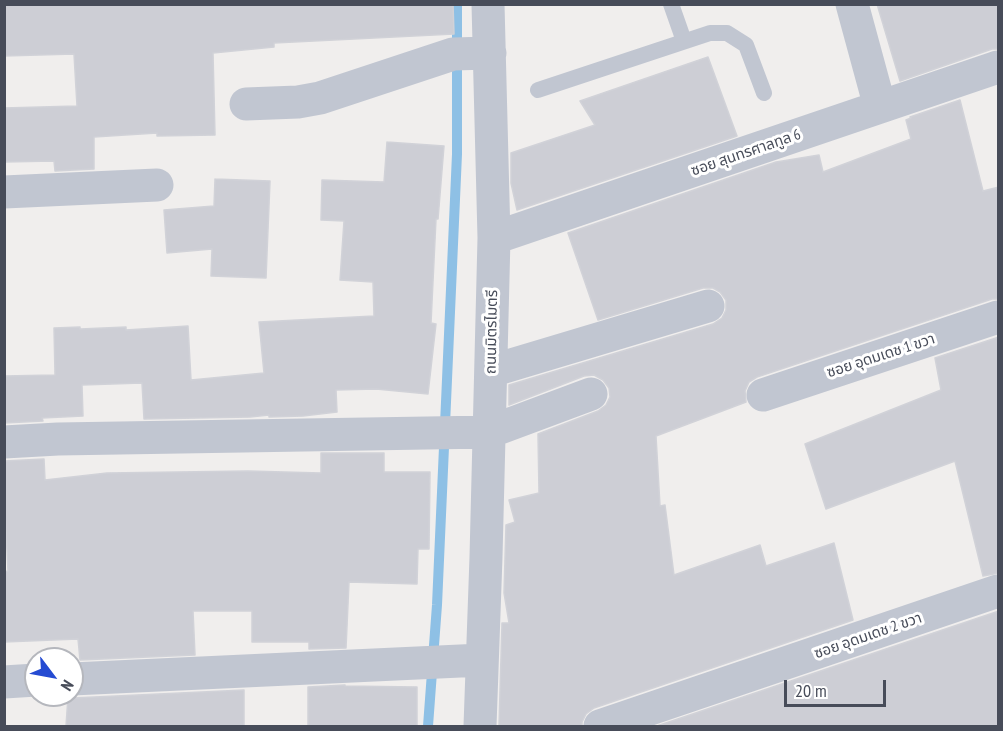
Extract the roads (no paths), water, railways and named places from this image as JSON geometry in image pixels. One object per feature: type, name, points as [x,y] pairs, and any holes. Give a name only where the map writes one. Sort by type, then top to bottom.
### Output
[{"type":"street","name":"ถนนมิตรไมตรี","points":[[480,726],[494,238],[489,4]]},
{"type":"street","points":[[852,4],[880,107]]},
{"type":"street","points":[[246,104],[298,102],[320,98],[453,54],[490,53]]},
{"type":"street","name":"ซอย สุนทรศาลทูล 6","points":[[494,238],[999,67]]},
{"type":"street","points":[[4,192],[157,185]]},
{"type":"street","points":[[491,371],[708,306]]},
{"type":"street","name":"ซอย อุดมเดช 1 ขวา","points":[[763,395],[999,316]]},
{"type":"street","points":[[4,442],[489,432],[591,394]]},
{"type":"street","name":"ซอย อุดมเดช 2 ขวา","points":[[600,726],[999,591]]},
{"type":"street","points":[[84,678],[482,660]]},
{"type":"street","points":[[4,682],[24,681]]},
{"type":"lane","points":[[671,4],[684,41]]},
{"type":"lane","points":[[538,90],[710,33],[727,33],[746,45],[764,93]]},
{"type":"waterway","points":[[428,726],[437,605],[457,154],[457,4]]}]
